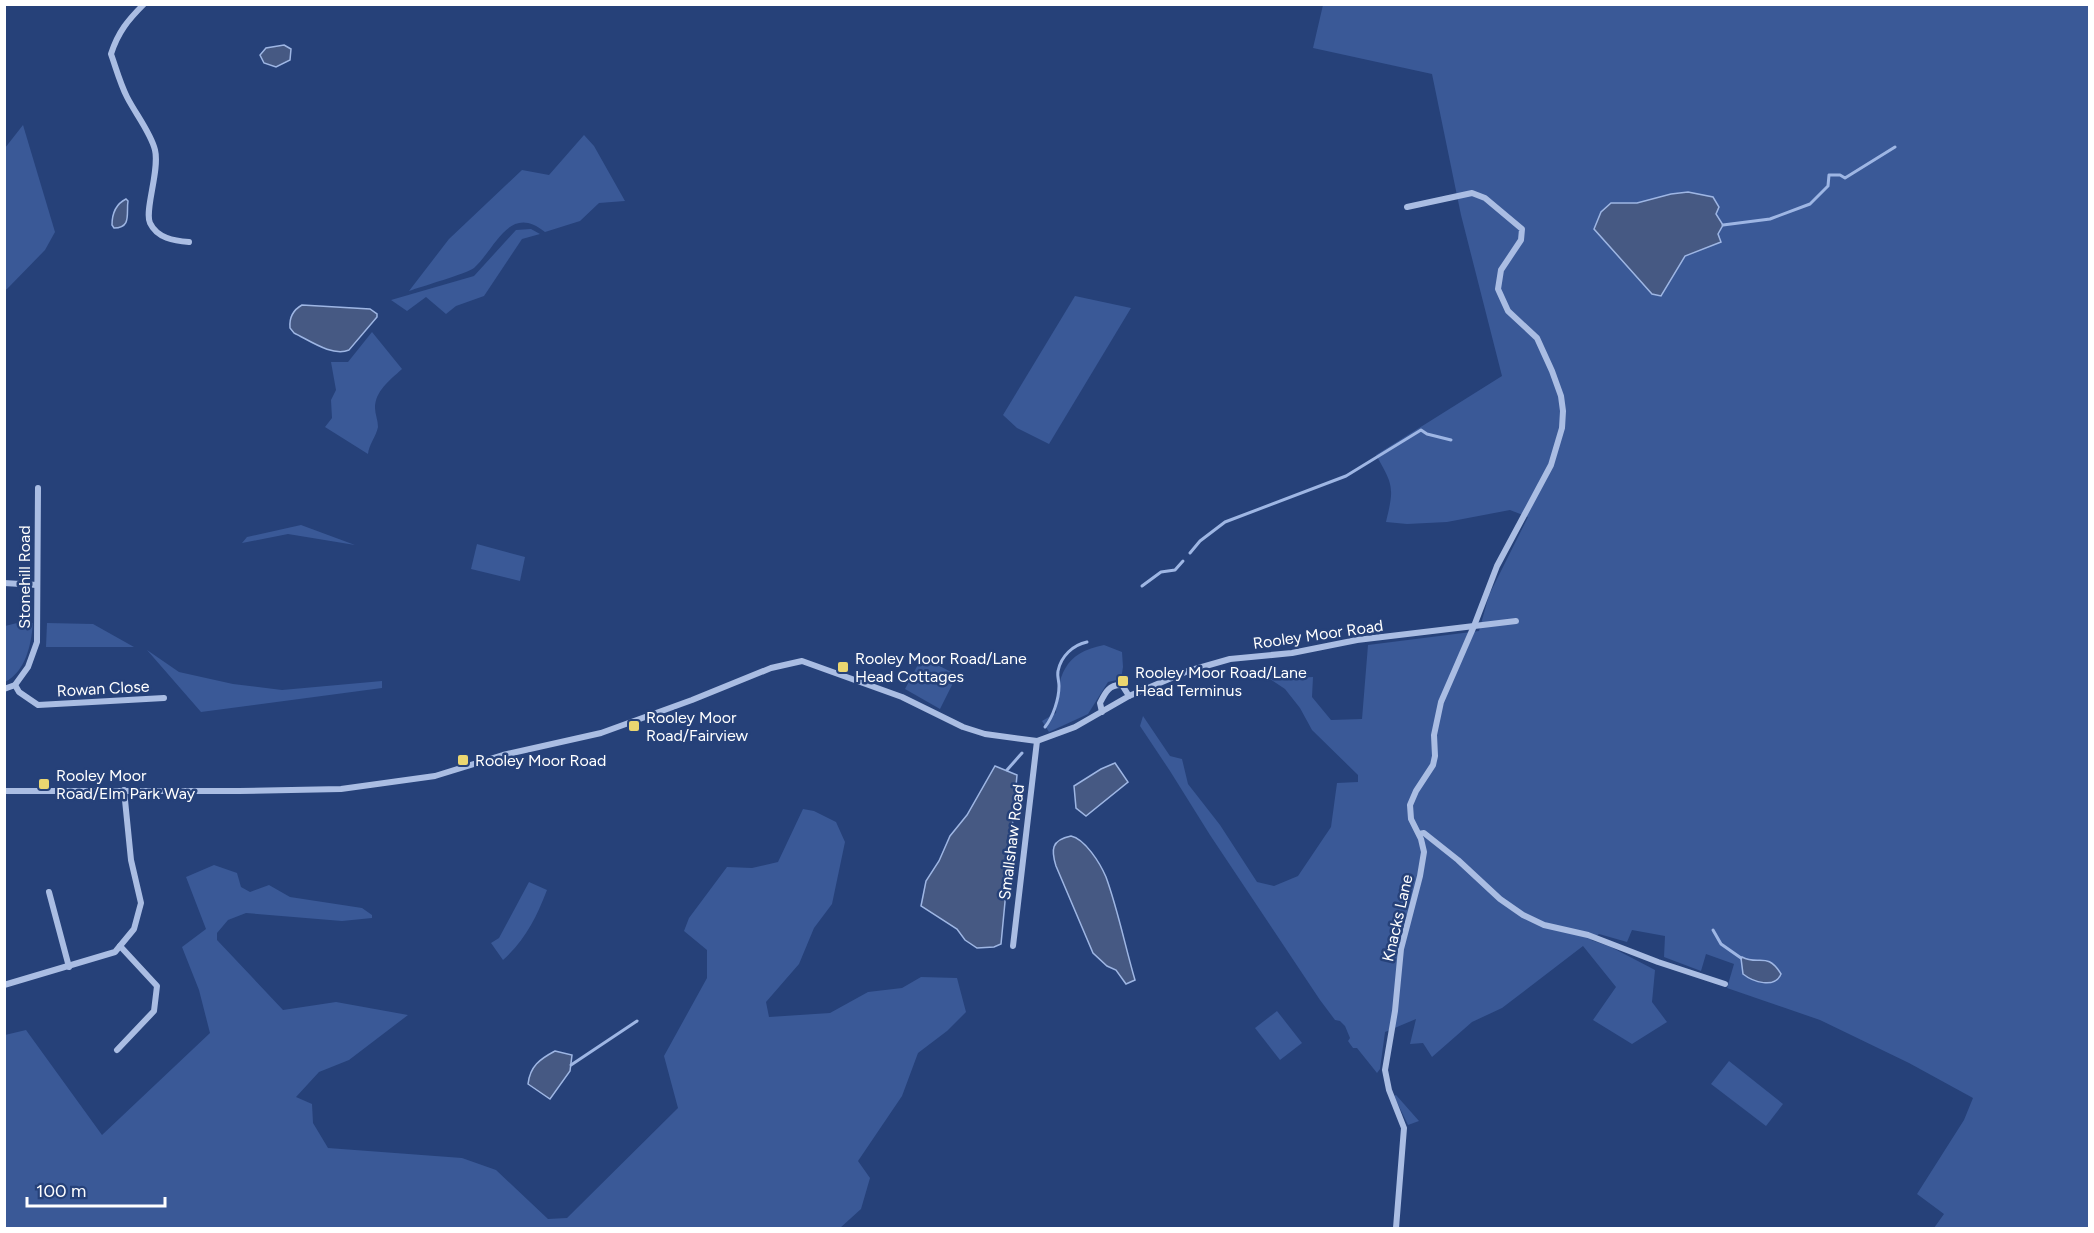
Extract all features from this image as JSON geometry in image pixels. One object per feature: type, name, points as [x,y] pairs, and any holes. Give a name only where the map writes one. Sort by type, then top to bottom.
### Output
[{"type":"street","points":[[144,4],[133,14],[121,31],[111,54],[127,97],[155,148],[155,182],[148,220],[153,228],[164,237],[175,242],[189,242]]},
{"type":"street","name":"Knacks Lane","points":[[1396,1228],[1404,1128],[1389,1090],[1385,1070],[1395,1011],[1401,949],[1423,863],[1424,852],[1419,834],[1411,819],[1410,805],[1433,765],[1434,735],[1441,702],[1497,567],[1551,465],[1562,428],[1563,411],[1561,396],[1537,338],[1508,311],[1498,289],[1499,275],[1521,240],[1522,229],[1478,194],[1407,207]]},
{"type":"street","name":"Stonehill Road","points":[[15,685],[27,667],[37,642],[38,488]]},
{"type":"street","points":[[4,583],[36,585]]},
{"type":"street","name":"Rooley Moor Road","points":[[4,790],[341,789],[435,776],[503,755],[601,733],[771,668],[802,662],[902,697],[963,727],[985,734],[1037,741],[1075,727],[1129,696],[1188,671],[1230,659],[1292,653],[1357,640],[1516,621]]},
{"type":"street","points":[[4,689],[15,685]]},
{"type":"street","name":"Rowan Close","points":[[15,685],[20,692],[38,705],[164,698]]},
{"type":"street","points":[[1102,712],[1100,703],[1110,687],[1122,685],[1129,696]]},
{"type":"street","name":"Smallshaw Road","points":[[1013,946],[1037,741]]},
{"type":"street","points":[[4,985],[115,952],[134,929],[141,903],[131,860],[124,790]]},
{"type":"street","points":[[1419,834],[1424,833],[1458,860],[1500,899],[1522,915],[1544,925],[1588,935],[1658,962],[1725,984]]},
{"type":"street","points":[[49,892],[69,967]]},
{"type":"street","points":[[117,1050],[154,1011],[157,986],[120,946]]},
{"type":"shaded area","points":[[1323,5],[2089,5],[2089,1228],[1934,1228],[1944,1214],[1917,1194],[1964,1120],[1973,1098],[1909,1063],[1820,1020],[1727,988],[1734,964],[1706,954],[1701,971],[1664,957],[1665,936],[1632,930],[1627,942],[1599,934],[1591,940],[1611,947],[1655,970],[1652,1002],[1667,1022],[1632,1044],[1593,1020],[1616,987],[1583,946],[1502,1008],[1472,1022],[1432,1057],[1423,1043],[1410,1044],[1416,1019],[1385,1032],[1380,1069],[1377,1073],[1357,1048],[1353,1048],[1348,1041],[1350,1038],[1345,1026],[1335,1020],[1320,1000],[1210,835],[1140,726],[1143,716],[1170,756],[1182,759],[1188,784],[1220,825],[1257,882],[1274,886],[1298,876],[1331,827],[1337,783],[1358,782],[1358,775],[1312,730],[1300,708],[1285,689],[1270,679],[1313,677],[1312,697],[1331,720],[1362,719],[1368,645],[1479,631],[1489,595],[1528,517],[1510,510],[1447,522],[1407,524],[1386,522],[1391,487],[1376,455],[1502,376],[1461,215],[1432,74],[1313,48]],"holes":[[[1745,959],[1769,961],[1766,983],[1743,974]]]},
{"type":"shaded area","points":[[284,45],[291,49],[290,60],[276,67],[264,63],[260,55],[266,48]]},
{"type":"shaded area","points":[[23,125],[55,232],[45,250],[5,290],[5,148]]},
{"type":"shaded area","points":[[584,135],[594,146],[625,201],[599,203],[580,221],[545,232],[533,224],[513,225],[504,232],[474,268],[409,291],[449,239],[522,170],[549,175]]},
{"type":"shaded area","points":[[1688,192],[1713,197],[1719,207],[1716,214],[1723,225],[1718,234],[1721,242],[1685,256],[1661,296],[1652,294],[1594,229],[1601,212],[1611,203],[1637,203]]},
{"type":"shaded area","points":[[126,199],[128,201],[126,223],[114,228],[112,225],[114,213]]},
{"type":"shaded area","points":[[531,229],[540,234],[522,239],[484,296],[456,306],[446,314],[426,297],[407,311],[391,300],[474,276],[516,230]]},
{"type":"shaded area","points":[[1075,296],[1131,308],[1049,444],[1017,428],[1003,415]]},
{"type":"shaded area","points":[[302,305],[370,309],[377,314],[377,317],[349,350],[342,352],[328,350],[294,333],[290,328],[292,314]]},
{"type":"shaded area","points":[[372,332],[402,369],[384,386],[378,396],[375,408],[378,427],[368,454],[325,427],[332,418],[331,400],[336,390],[331,362],[348,362]]},
{"type":"shaded area","points":[[301,525],[355,545],[288,534],[242,543],[247,537]]},
{"type":"shaded area","points":[[477,544],[525,557],[520,581],[471,569]]},
{"type":"shaded area","points":[[33,623],[31,640],[23,664],[5,682],[5,626]]},
{"type":"shaded area","points":[[47,623],[93,624],[134,647],[46,647]]},
{"type":"shaded area","points":[[1104,645],[1122,652],[1121,679],[1108,682],[1088,714],[1049,732],[1042,721],[1056,713],[1061,677],[1065,668],[1079,654]]},
{"type":"shaded area","points":[[147,650],[179,672],[233,684],[282,690],[382,681],[382,688],[201,712]]},
{"type":"shaded area","points":[[922,657],[957,675],[940,709],[905,689]]},
{"type":"shaded area","points":[[1115,763],[1128,782],[1086,816],[1076,808],[1074,786]]},
{"type":"shaded area","points":[[995,766],[1017,775],[1001,944],[994,947],[977,948],[965,940],[957,929],[921,906],[926,881],[939,861],[950,836],[967,815]]},
{"type":"shaded area","points":[[803,809],[814,811],[836,822],[845,842],[832,904],[814,928],[799,964],[766,1002],[769,1017],[830,1013],[868,992],[902,988],[921,977],[957,978],[966,1012],[947,1031],[918,1053],[902,1096],[858,1161],[870,1178],[861,1209],[840,1228],[5,1228],[5,1035],[26,1030],[102,1135],[210,1033],[199,990],[182,947],[206,929],[186,877],[214,865],[237,873],[241,887],[250,892],[269,885],[290,897],[362,908],[372,915],[372,918],[342,921],[246,913],[228,920],[217,933],[217,940],[283,1010],[336,1002],[408,1015],[349,1060],[319,1072],[296,1097],[312,1104],[313,1123],[328,1148],[462,1158],[496,1170],[548,1219],[567,1218],[678,1108],[664,1056],[707,978],[707,950],[684,931],[689,918],[727,867],[752,868],[778,862]]},
{"type":"shaded area","points":[[1071,836],[1087,847],[1106,877],[1135,980],[1126,984],[1116,970],[1107,966],[1093,953],[1056,866],[1053,855],[1054,846],[1060,840]]},
{"type":"shaded area","points":[[529,882],[547,890],[530,928],[503,960],[491,943],[499,938]]},
{"type":"shaded area","points":[[1742,957],[1767,961],[1781,974],[1778,979],[1769,983],[1752,979],[1743,974]]},
{"type":"shaded area","points":[[1277,1011],[1302,1043],[1280,1060],[1255,1028]]},
{"type":"shaded area","points":[[555,1051],[572,1055],[570,1071],[550,1099],[528,1084],[531,1072],[537,1064]]},
{"type":"shaded area","points":[[1729,1061],[1783,1104],[1766,1126],[1711,1084]]},
{"type":"shaded area","points":[[1396,1095],[1419,1121],[1408,1125],[1394,1096]]},
{"type":"waterway","points":[[1723,225],[1770,219],[1810,204],[1828,186],[1829,175],[1840,175],[1845,178],[1895,147]]},
{"type":"waterway","points":[[1190,553],[1200,541],[1225,522],[1346,476],[1421,430],[1427,434],[1451,440]]},
{"type":"waterway","points":[[1142,586],[1161,572],[1175,570],[1183,561]]},
{"type":"waterway","points":[[1045,727],[1057,702],[1058,673],[1062,661],[1072,649],[1087,642]]},
{"type":"waterway","points":[[1007,770],[1022,753]]},
{"type":"waterway","points":[[1713,930],[1721,944],[1741,958]]},
{"type":"waterway","points":[[571,1065],[637,1021]]},
{"type":"place","name":"Rooley Moor Road/Lane Head Cottages","points":[[843,667]]},
{"type":"place","name":"Rooley Moor Road/Lane Head Terminus","points":[[1123,681]]},
{"type":"place","name":"Rooley Moor Road/Fairview","points":[[634,726]]},
{"type":"place","name":"Rooley Moor Road","points":[[463,760]]},
{"type":"place","name":"Rooley Moor Road/Elm Park Way","points":[[44,784]]}]
